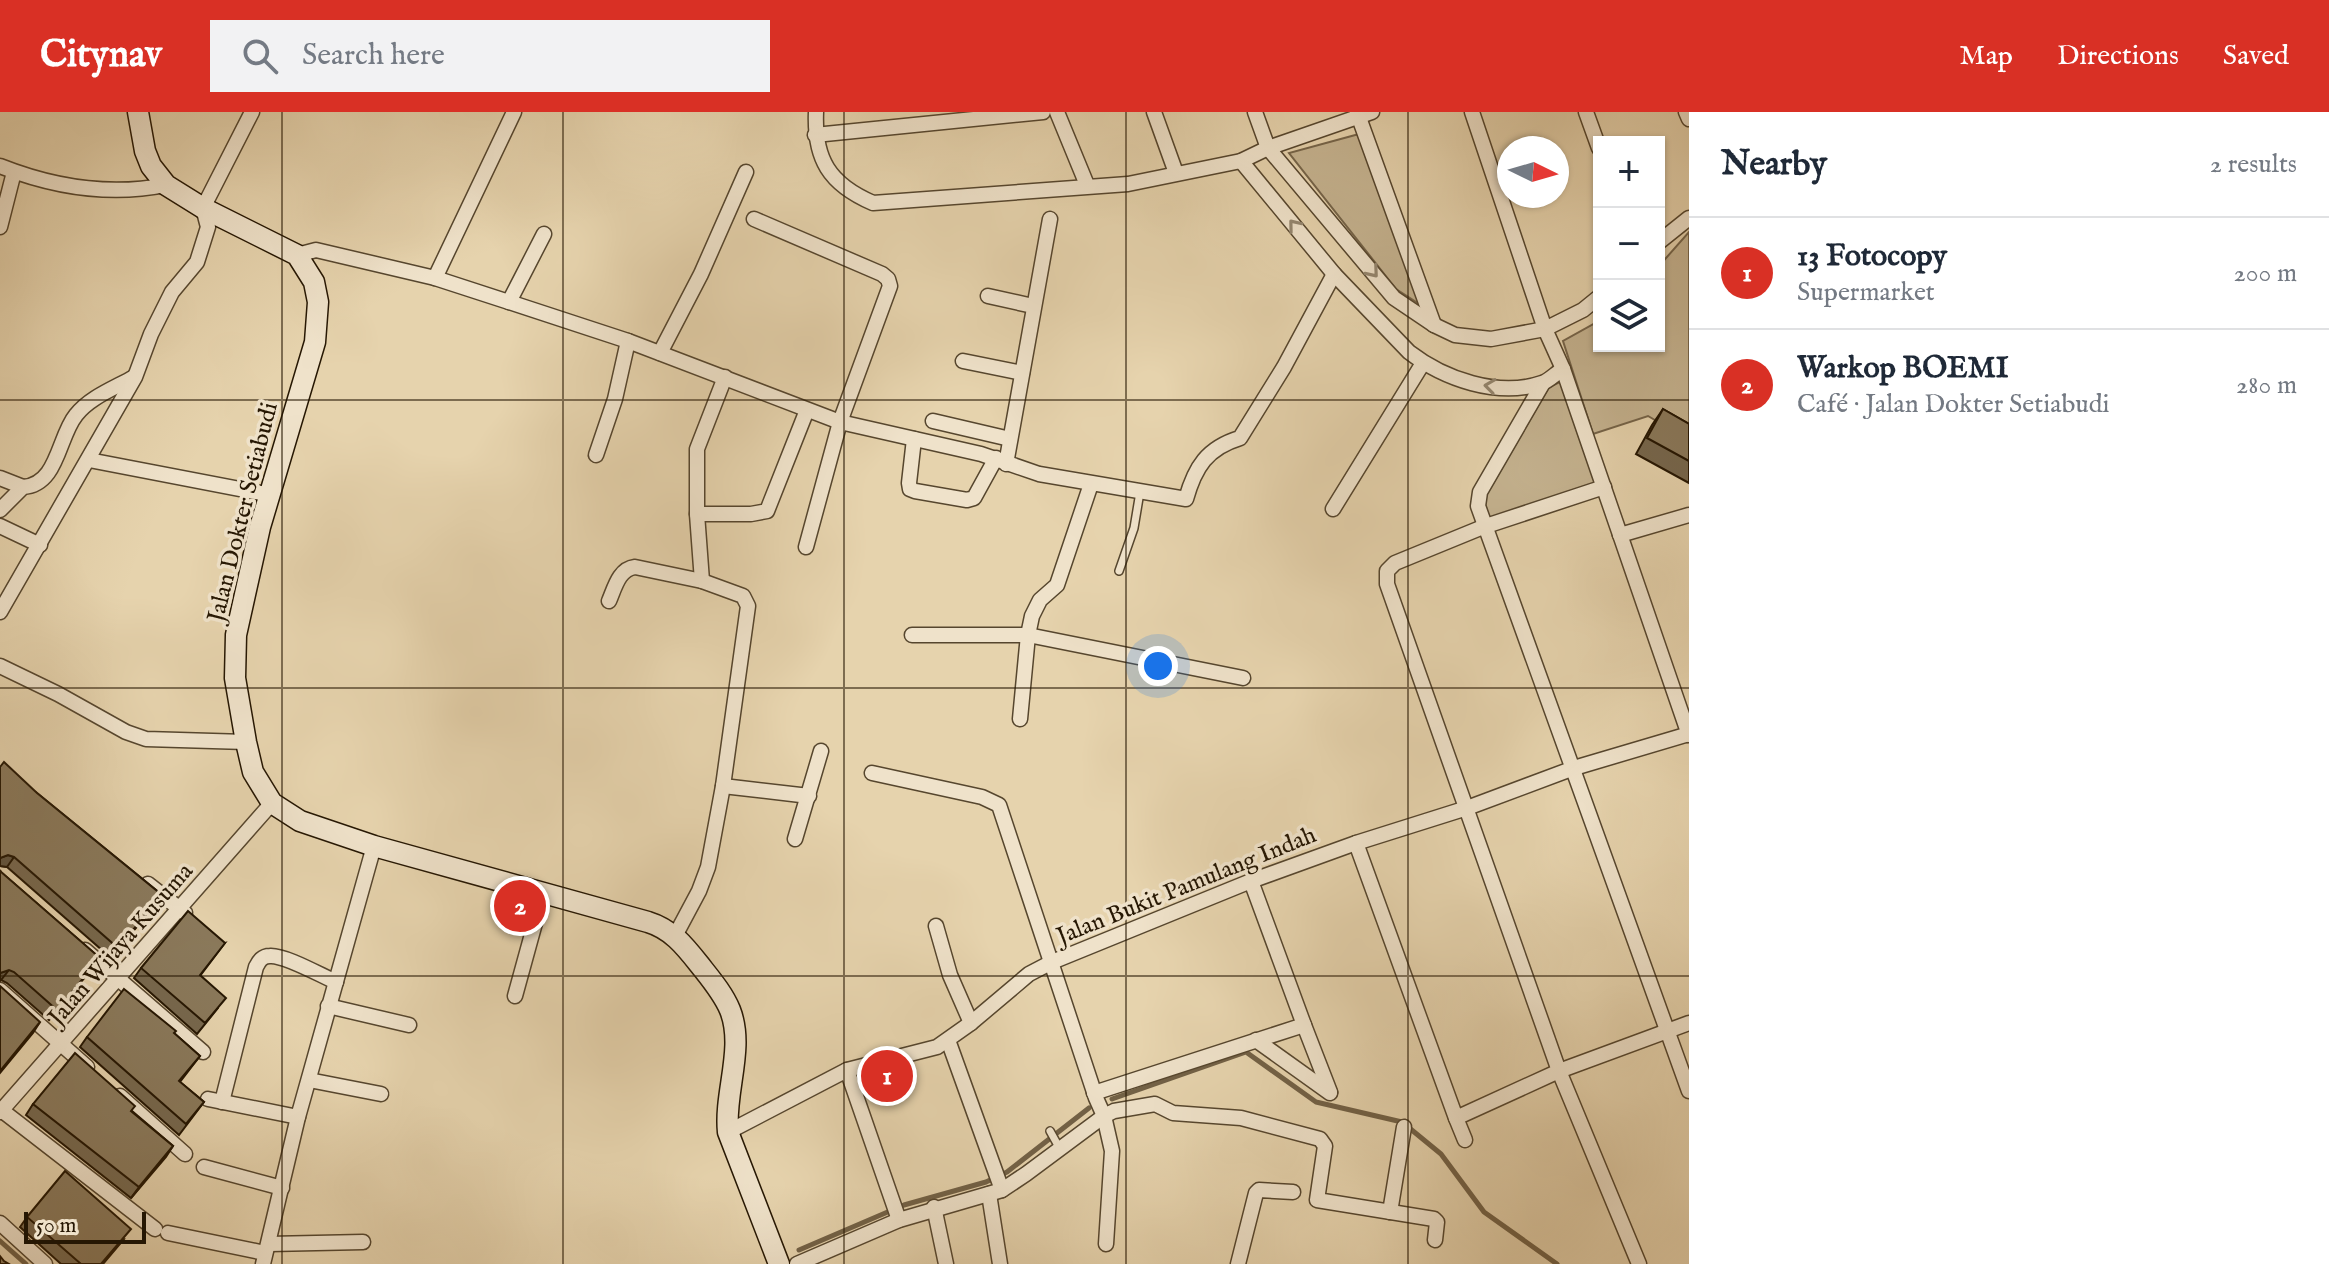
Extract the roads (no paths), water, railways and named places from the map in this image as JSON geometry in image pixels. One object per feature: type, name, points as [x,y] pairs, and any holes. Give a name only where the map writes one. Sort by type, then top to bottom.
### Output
[{"type":"main road","points":[[138,112],[148,159],[166,185],[203,208],[297,255]]},
{"type":"main road","name":"Jalan Dokter Setiabudi","points":[[297,255],[314,282],[318,318],[310,361],[252,560],[236,635],[235,678],[253,772],[272,803],[300,821],[374,846],[663,926],[675,936],[719,990],[732,1017],[735,1040],[726,1115],[728,1132],[779,1264]]},
{"type":"street","points":[[0,612],[135,377],[151,334],[172,292],[197,262],[208,227],[203,208],[252,112]]},
{"type":"street","points":[[435,278],[514,112]]},
{"type":"street","points":[[816,112],[815,135],[828,171],[841,185],[873,203],[1128,184],[1241,161],[1268,148],[1363,114],[1434,325]]},
{"type":"street","points":[[815,135],[1043,112]]},
{"type":"street","points":[[1057,112],[1087,185]]},
{"type":"street","points":[[1154,112],[1176,173]]},
{"type":"street","points":[[1255,112],[1268,148],[1394,298],[1434,325],[1455,335],[1491,339],[1545,329],[1593,302]]},
{"type":"street","points":[[1472,112],[1545,329],[1563,369],[1689,734]]},
{"type":"street","points":[[1586,112],[1595,136]]},
{"type":"street","points":[[1686,112],[1689,119]]},
{"type":"street","points":[[1241,161],[1334,274],[1423,363],[1486,387],[1543,383],[1563,369]]},
{"type":"street","points":[[0,227],[7,169],[72,186],[119,192],[166,185]]},
{"type":"street","points":[[660,353],[701,274],[746,172]]},
{"type":"street","points":[[1665,237],[1689,218]]},
{"type":"street","points":[[754,219],[882,274],[890,286],[840,422],[806,547]]},
{"type":"street","points":[[914,439],[909,483],[910,489],[915,491],[967,500],[974,498],[1001,461],[1010,439],[1050,219]]},
{"type":"street","points":[[509,302],[544,234]]},
{"type":"street","points":[[297,255],[316,250],[435,278],[628,341],[840,422],[1001,461],[1039,474],[1186,499],[1201,460],[1229,441],[1240,438],[1284,367],[1334,274]]},
{"type":"street","points":[[988,296],[1033,306]]},
{"type":"street","points":[[596,455],[615,399],[628,341]]},
{"type":"street","points":[[963,361],[1022,373]]},
{"type":"street","points":[[1333,509],[1423,363]]},
{"type":"street","points":[[0,478],[23,487],[46,478],[75,417],[87,404],[135,377]]},
{"type":"street","points":[[702,581],[697,514],[697,449],[725,377]]},
{"type":"street","points":[[1543,383],[1478,498],[1483,527],[1574,768],[1689,1091]]},
{"type":"street","points":[[697,514],[767,511],[807,410]]},
{"type":"street","points":[[933,421],[1010,439]]},
{"type":"street","points":[[89,460],[271,495]]},
{"type":"street","points":[[1020,719],[1028,635],[1037,605],[1057,585],[1091,484]]},
{"type":"street","points":[[0,510],[23,487]]},
{"type":"street","points":[[1604,487],[1483,527],[1395,563],[1387,571],[1387,584],[1559,1071],[1639,1264]]},
{"type":"street","points":[[1620,535],[1689,515]]},
{"type":"street","points":[[0,526],[40,545]]},
{"type":"street","points":[[609,601],[621,574],[627,568],[635,567],[702,581],[743,596],[748,606],[723,786],[705,878],[675,936]]},
{"type":"street","points":[[912,635],[1028,635],[1243,678]]},
{"type":"street","points":[[0,666],[126,732],[146,739],[246,742]]},
{"type":"street","name":"Jalan Bukit Pamulang Indah","points":[[728,1132],[847,1070],[937,1047],[1029,974],[1052,962],[1251,881],[1356,843],[1467,808],[1574,768],[1689,734]]},
{"type":"street","points":[[795,839],[821,751]]},
{"type":"street","points":[[872,773],[982,797],[999,805],[1104,1116],[1112,1151],[1106,1244]]},
{"type":"street","points":[[723,786],[809,796]]},
{"type":"street","name":"Jalan Wijaya Kusuma","points":[[0,1111],[272,803]]},
{"type":"street","points":[[1356,843],[1465,1140]]},
{"type":"street","points":[[266,1254],[298,1117],[374,846]]},
{"type":"street","points":[[132,871],[202,926]]},
{"type":"street","points":[[1251,881],[1330,1093],[1256,1040]]},
{"type":"street","points":[[515,996],[543,894]]},
{"type":"street","points":[[936,926],[950,975],[971,1023]]},
{"type":"street","points":[[74,940],[203,1052]]},
{"type":"street","points":[[298,1117],[215,1100],[261,958],[277,957],[336,982]]},
{"type":"street","points":[[0,990],[185,1154]]},
{"type":"street","points":[[328,1006],[409,1025]]},
{"type":"street","points":[[1456,1118],[1559,1071],[1689,1023]]},
{"type":"street","points":[[1094,1093],[1304,1025]]},
{"type":"street","points":[[948,1040],[991,1163],[997,1189],[1000,1264]]},
{"type":"street","points":[[847,1070],[896,1212]]},
{"type":"street","points":[[309,1080],[381,1094]]},
{"type":"street","points":[[797,1264],[896,1212],[934,1207],[997,1189],[1104,1116],[1114,1111],[1155,1104],[1173,1113],[1241,1118],[1320,1139],[1325,1146],[1317,1200],[1434,1219],[1437,1222],[1435,1240]]},
{"type":"street","points":[[0,1111],[162,1231],[266,1254],[363,1242]]},
{"type":"street","points":[[1390,1212],[1404,1127]]},
{"type":"street","points":[[204,1167],[282,1188]]},
{"type":"street","points":[[1238,1264],[1256,1193],[1259,1190],[1293,1192]]},
{"type":"street","points":[[934,1207],[946,1264]]},
{"type":"street","points":[[0,1223],[45,1264]]},
{"type":"lane","points":[[1119,571],[1134,528],[1140,492]]},
{"type":"lane","points":[[1051,1133],[1059,1146]]},
{"type":"waterway","points":[[1112,1099],[1246,1052],[1316,1102],[1402,1122],[1441,1154],[1484,1212],[1557,1264]]},
{"type":"waterway","points":[[799,1250],[904,1205],[986,1182],[1007,1172],[1089,1108]]},
{"type":"waterway","points":[[0,1241],[26,1264]]},
{"type":"place","name":"Warkop BOEMI","points":[[520,906]]},
{"type":"place","name":"13 Fotocopy","points":[[887,1076]]}]
